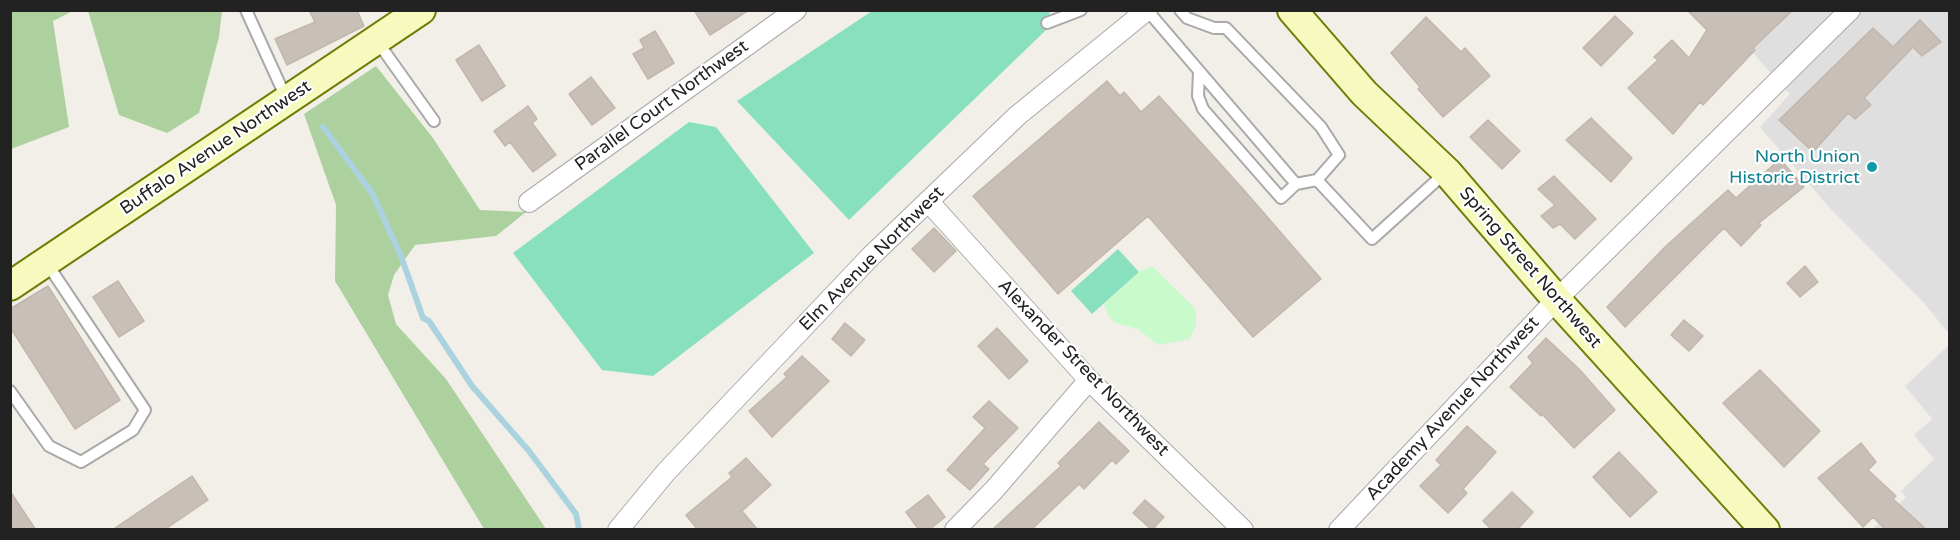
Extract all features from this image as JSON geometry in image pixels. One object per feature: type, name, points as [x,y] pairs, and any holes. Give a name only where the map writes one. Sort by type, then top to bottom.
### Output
[{"type":"street","name":"Buffalo Avenue Northwest","points":[[10,286],[421,10]]},
{"type":"street","name":"Parallel Court Northwest","points":[[530,202],[795,10]]},
{"type":"street","name":"Elm Avenue Northwest","points":[[618,530],[637,522],[666,472],[871,256],[1017,116],[1147,10]]},
{"type":"street","name":"Spring Street Northwest","points":[[1292,10],[1364,93],[1447,172],[1556,300],[1765,530]]},
{"type":"street","name":"Academy Avenue Northwest","points":[[1339,530],[1556,300],[1850,10]]},
{"type":"street","name":"Alexander Street Northwest","points":[[928,201],[1089,380],[1243,530]]},
{"type":"street","points":[[955,530],[994,490],[1089,380]]},
{"type":"lane","points":[[246,10],[287,100]]},
{"type":"lane","points":[[1047,23],[1081,10]]},
{"type":"lane","points":[[1147,10],[1296,184]]},
{"type":"lane","points":[[1180,10],[1187,18],[1214,28],[1226,28],[1321,126],[1339,154],[1317,180],[1296,184],[1281,198],[1203,109],[1198,96],[1199,71]]},
{"type":"lane","points":[[377,40],[434,122]]},
{"type":"lane","points":[[1317,180],[1372,239],[1447,172]]},
{"type":"lane","points":[[10,391],[49,446],[81,462],[133,430],[145,410],[46,262]]},
{"type":"shaded area","name":"North Union Historic District","points":[[1715,11],[1949,11],[1949,334],[1924,303],[1829,207],[1760,127],[1790,94]]},
{"type":"shaded area","points":[[1949,345],[1949,529],[1872,530],[1906,497],[1901,491],[1934,459],[1914,435],[1932,419],[1905,386]]},
{"type":"green space","points":[[11,10],[73,11],[53,21],[69,127],[11,149]]},
{"type":"green space","points":[[88,11],[222,11],[219,37],[199,113],[167,133],[119,115]]},
{"type":"green space","points":[[872,11],[1050,11],[1045,31],[849,220],[737,101]]},
{"type":"green space","points":[[376,66],[433,138],[480,210],[526,212],[496,236],[415,245],[394,275],[388,295],[396,324],[446,379],[546,529],[484,529],[335,281],[336,205],[304,114]]},
{"type":"green space","points":[[689,122],[716,127],[814,253],[653,376],[602,370],[513,253]]},
{"type":"green space","points":[[1118,249],[1139,272],[1092,314],[1071,291]]},
{"type":"green space","points":[[1152,266],[1196,309],[1196,324],[1190,339],[1158,345],[1138,329],[1115,323],[1108,315],[1104,304],[1139,272]]},
{"type":"building","points":[[309,10],[357,10],[364,26],[287,65],[275,39],[315,22]]},
{"type":"building","points":[[694,10],[749,10],[710,35]]},
{"type":"building","points":[[1687,10],[1793,10],[1753,48],[1755,50],[1703,105],[1700,102],[1673,134],[1628,88],[1658,60],[1654,57],[1672,40],[1689,58],[1707,30]]},
{"type":"building","points":[[1615,16],[1633,33],[1601,66],[1583,48]]},
{"type":"building","points":[[1426,17],[1461,52],[1465,48],[1490,76],[1443,117],[1391,53]]},
{"type":"building","points":[[1920,20],[1941,42],[1922,56],[1913,47],[1864,98],[1871,105],[1855,119],[1848,113],[1813,152],[1779,120],[1873,28],[1893,47]]},
{"type":"building","points":[[655,31],[674,63],[648,79],[633,54],[644,48],[640,40]]},
{"type":"building","points":[[479,45],[505,86],[482,101],[456,60]]},
{"type":"building","points":[[591,77],[615,108],[592,125],[569,94]]},
{"type":"building","points":[[1107,81],[1120,96],[1124,92],[1141,112],[1159,96],[1321,279],[1253,337],[1148,216],[1058,294],[973,196]]},
{"type":"building","points":[[528,106],[537,119],[532,123],[556,155],[533,172],[510,142],[505,146],[494,131]]},
{"type":"building","points":[[1591,118],[1632,158],[1611,182],[1566,140]]},
{"type":"building","points":[[1488,120],[1520,151],[1502,169],[1470,137]]},
{"type":"building","points":[[1780,159],[1804,187],[1759,223],[1761,225],[1741,246],[1724,228],[1625,327],[1607,307],[1665,247],[1728,190],[1736,198]]},
{"type":"building","points":[[1554,176],[1596,219],[1575,239],[1560,224],[1553,228],[1541,216],[1555,205],[1538,189]]},
{"type":"building","points":[[934,228],[956,251],[934,272],[912,249]]},
{"type":"building","points":[[1805,266],[1818,282],[1800,297],[1787,283]]},
{"type":"building","points":[[118,281],[144,321],[119,337],[93,297]]},
{"type":"building","points":[[48,286],[120,400],[75,429],[10,327],[10,309]]},
{"type":"building","points":[[1684,320],[1703,336],[1689,351],[1671,335]]},
{"type":"building","points":[[845,323],[865,340],[851,356],[832,339]]},
{"type":"building","points":[[997,328],[1028,361],[1009,379],[978,346]]},
{"type":"building","points":[[1546,338],[1580,370],[1615,410],[1574,448],[1542,414],[1541,416],[1510,387],[1533,363],[1528,357]]},
{"type":"building","points":[[802,356],[829,381],[772,437],[749,411],[787,377],[784,374]]},
{"type":"building","points":[[1760,370],[1820,431],[1784,467],[1723,403]]},
{"type":"building","points":[[989,401],[1018,428],[983,464],[989,469],[970,490],[947,470],[985,428],[973,417]]},
{"type":"building","points":[[1099,422],[1129,451],[1116,464],[1112,460],[1084,489],[1079,484],[1031,530],[992,530],[1061,466],[1058,463]]},
{"type":"building","points":[[1467,426],[1496,452],[1463,489],[1467,493],[1448,513],[1420,486],[1441,465],[1436,460]]},
{"type":"building","points":[[1861,443],[1876,462],[1868,470],[1896,496],[1893,499],[1927,530],[1886,530],[1873,517],[1863,527],[1818,478]]},
{"type":"building","points":[[1619,452],[1657,492],[1630,517],[1593,477]]},
{"type":"building","points":[[746,458],[771,485],[742,511],[758,530],[698,530],[686,515],[732,477],[729,473]]},
{"type":"building","points":[[192,476],[208,500],[164,530],[112,530]]},
{"type":"building","points":[[10,491],[36,530],[10,530]]},
{"type":"building","points":[[1512,492],[1533,512],[1517,530],[1492,530],[1483,521]]},
{"type":"building","points":[[928,495],[945,517],[929,530],[919,530],[906,512]]},
{"type":"building","points":[[1145,500],[1164,517],[1152,530],[1133,513]]},
{"type":"waterway","points":[[323,127],[372,193],[401,256],[423,318],[429,321],[472,386],[529,451],[576,514],[579,529]]},
{"type":"place","name":"North Union Historic District","points":[[1872,167]]}]
